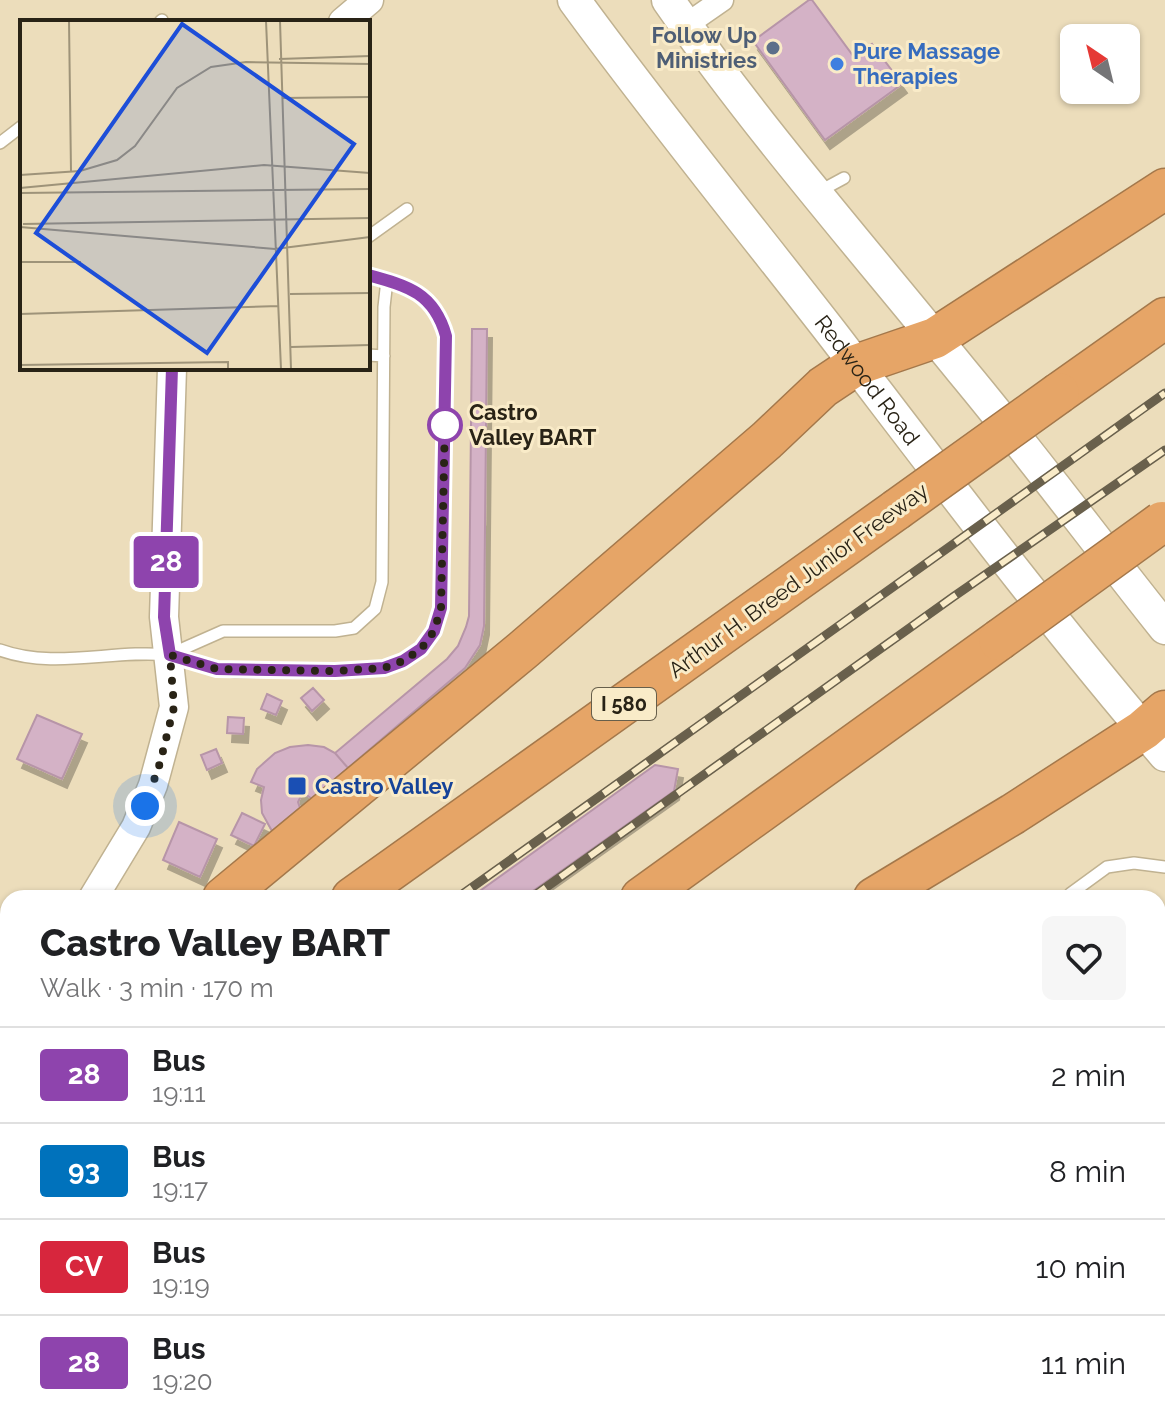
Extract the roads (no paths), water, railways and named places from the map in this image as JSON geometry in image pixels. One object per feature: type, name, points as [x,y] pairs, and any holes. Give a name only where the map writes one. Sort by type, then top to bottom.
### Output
[{"type":"highway","points":[[233,890],[523,650],[767,440],[823,387],[856,365],[935,338],[1165,189]]},
{"type":"highway","name":"Arthur H. Breed Junior Freeway","points":[[363,890],[1165,318]]},
{"type":"highway","points":[[652,890],[1163,521]]},
{"type":"highway","points":[[887,890],[1158,732]]},
{"type":"main road","name":"Redwood Road","points":[[574,0],[856,365],[1158,732]]},
{"type":"main road","points":[[677,13],[831,185],[935,338],[1165,628]]},
{"type":"street","points":[[345,20],[369,0]]},
{"type":"street","points":[[677,13],[722,0]]},
{"type":"street","points":[[98,890],[132,836],[153,785],[174,707],[164,617],[172,370]]},
{"type":"lane","points":[[0,143],[20,128]]},
{"type":"lane","points":[[370,236],[407,209]]},
{"type":"lane","points":[[0,650],[72,659],[170,655],[217,669],[364,671],[403,661],[421,649],[434,631],[441,608],[443,585],[446,336],[440,314],[429,300],[370,276]]},
{"type":"lane","points":[[170,655],[223,631],[335,631],[354,628],[375,609],[382,582],[387,280]]},
{"type":"lane","points":[[370,355],[384,356]]},
{"type":"lane","points":[[1078,890],[1107,867],[1134,863],[1165,867]]},
{"type":"railway","points":[[468,890],[1165,393]]},
{"type":"railway","points":[[542,890],[1165,450]]},
{"type":"place","name":"Follow Up Ministries","points":[[773,48]]},
{"type":"place","name":"Pure Massage Therapies","points":[[837,64]]},
{"type":"place","name":"Castro Valley BART","points":[[445,425]]},
{"type":"place","name":"Castro Valley","points":[[297,786]]}]
